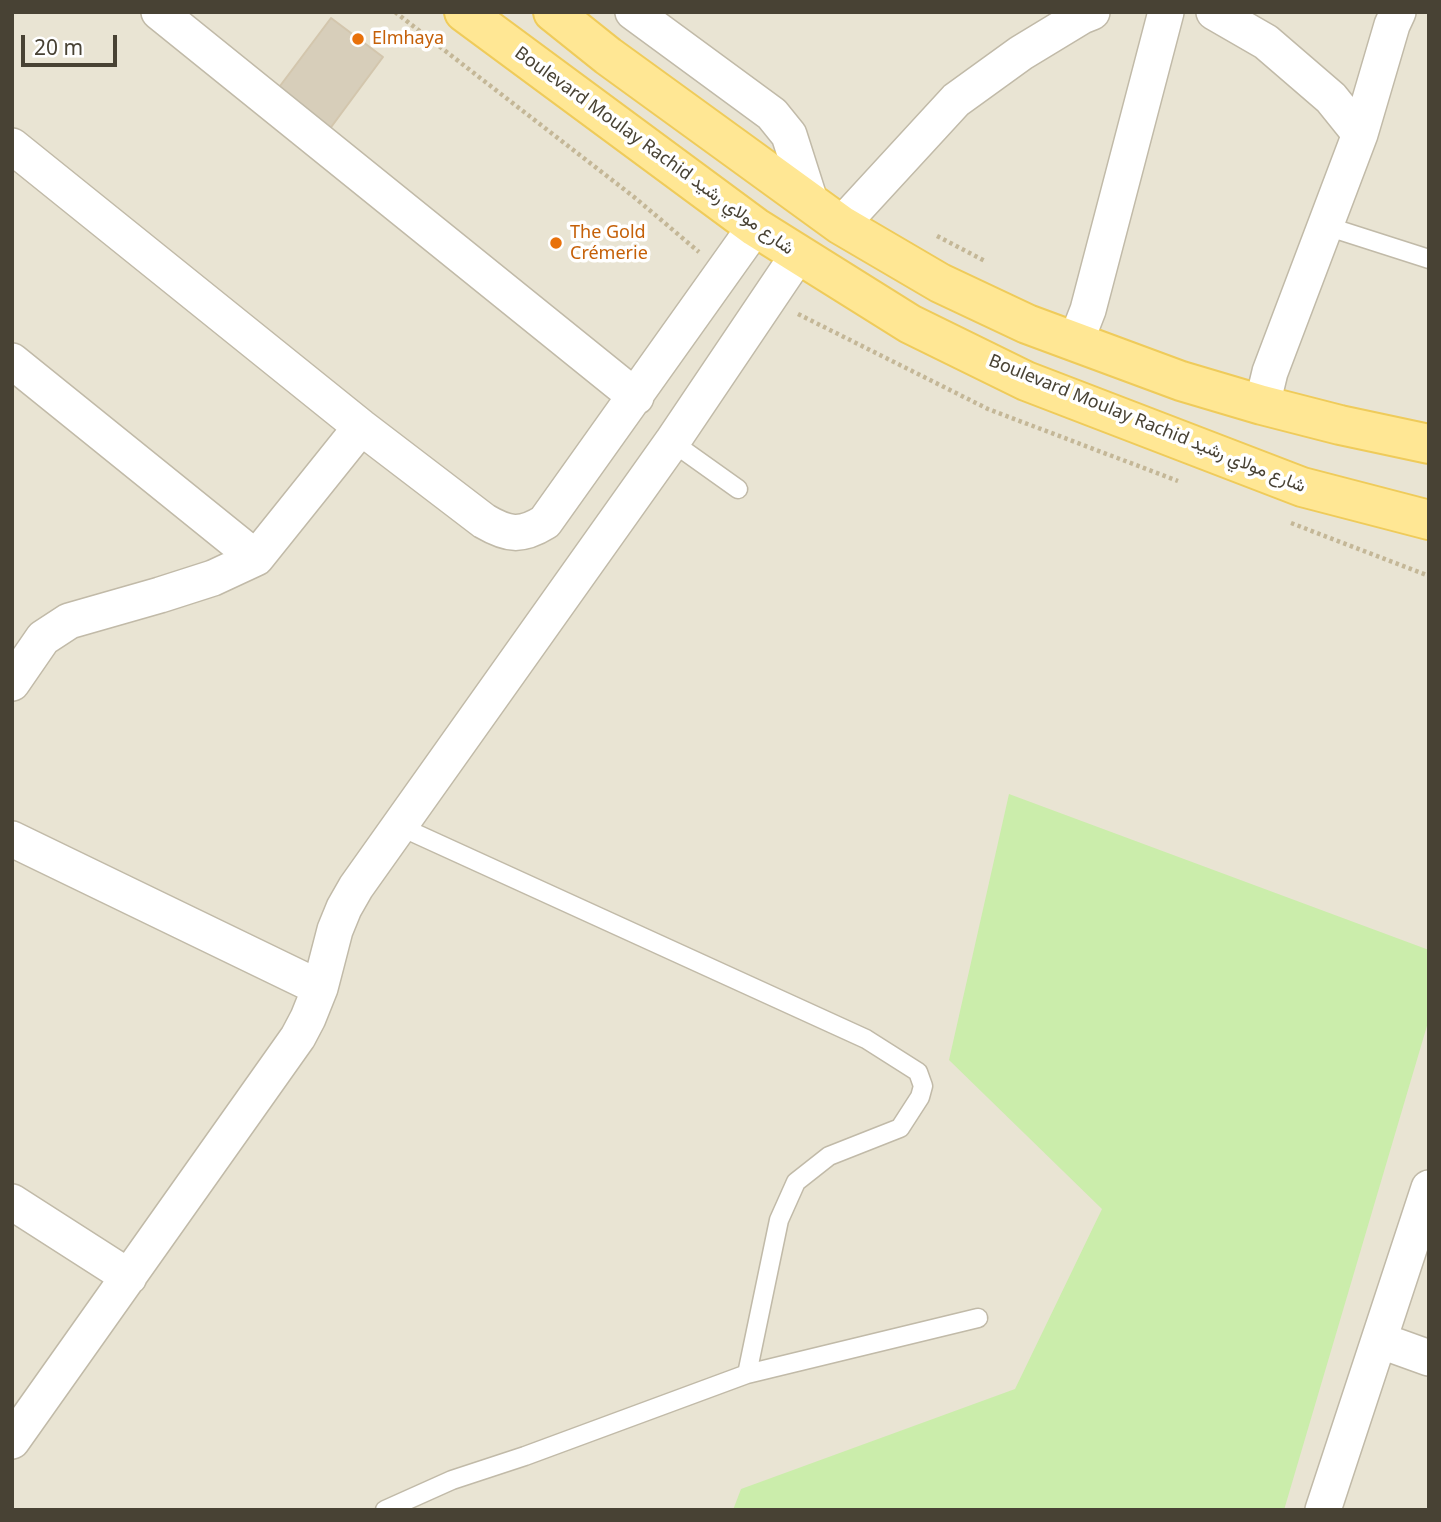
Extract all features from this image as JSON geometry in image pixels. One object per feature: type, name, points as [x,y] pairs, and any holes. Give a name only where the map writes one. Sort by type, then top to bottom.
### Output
[{"type":"main road","name":"Boulevard Moulay Rachid شارع مولاي رشيد","points":[[464,12],[755,227],[910,324],[1026,381],[1302,487],[1429,520]]},
{"type":"main road","points":[[552,12],[608,56],[826,214],[940,283],[1027,324],[1181,381],[1340,425],[1429,444]]},
{"type":"street","points":[[159,12],[636,397]]},
{"type":"street","points":[[633,12],[772,114],[789,135],[826,214],[956,100],[1021,53],[1092,12]]},
{"type":"street","points":[[1076,341],[1088,310],[1166,12]]},
{"type":"street","points":[[1214,12],[1266,42],[1331,98],[1360,134]]},
{"type":"street","points":[[1262,405],[1270,372],[1360,134],[1398,12]]},
{"type":"street","points":[[12,146],[361,427],[484,521],[498,530],[514,533],[531,531],[545,522],[755,227]]},
{"type":"street","points":[[12,1441],[298,1037],[320,988],[335,930],[356,887],[672,442],[798,255]]},
{"type":"street","points":[[12,361],[256,558]]},
{"type":"street","points":[[12,682],[43,638],[69,621],[160,596],[213,578],[256,558],[361,427]]},
{"type":"street","points":[[12,839],[320,988]]},
{"type":"street","points":[[1323,1510],[1429,1188]]},
{"type":"street","points":[[12,1202],[129,1277]]},
{"type":"street","points":[[1379,1340],[1429,1358]]},
{"type":"lane","points":[[1326,226],[1429,260]]},
{"type":"lane","points":[[672,442],[738,489]]},
{"type":"lane","points":[[399,826],[866,1040],[918,1073],[923,1086],[920,1097],[900,1128],[829,1156],[796,1182],[779,1220],[747,1374]]},
{"type":"lane","points":[[385,1510],[452,1480],[747,1374],[978,1318]]},
{"type":"path","points":[[927,231],[989,264]]},
{"type":"shaded area","points":[[12,12],[1429,12],[1429,1510],[12,1510]]},
{"type":"green space","points":[[1009,794],[1429,950],[1429,1019],[1284,1510],[733,1510],[741,1489],[1015,1389],[1102,1209],[949,1060]]},
{"type":"building","points":[[331,18],[383,57],[326,134],[274,94]]},
{"type":"place","name":"Elmhaya","points":[[358,39]]},
{"type":"place","name":"The Gold Crémerie","points":[[556,243]]}]
